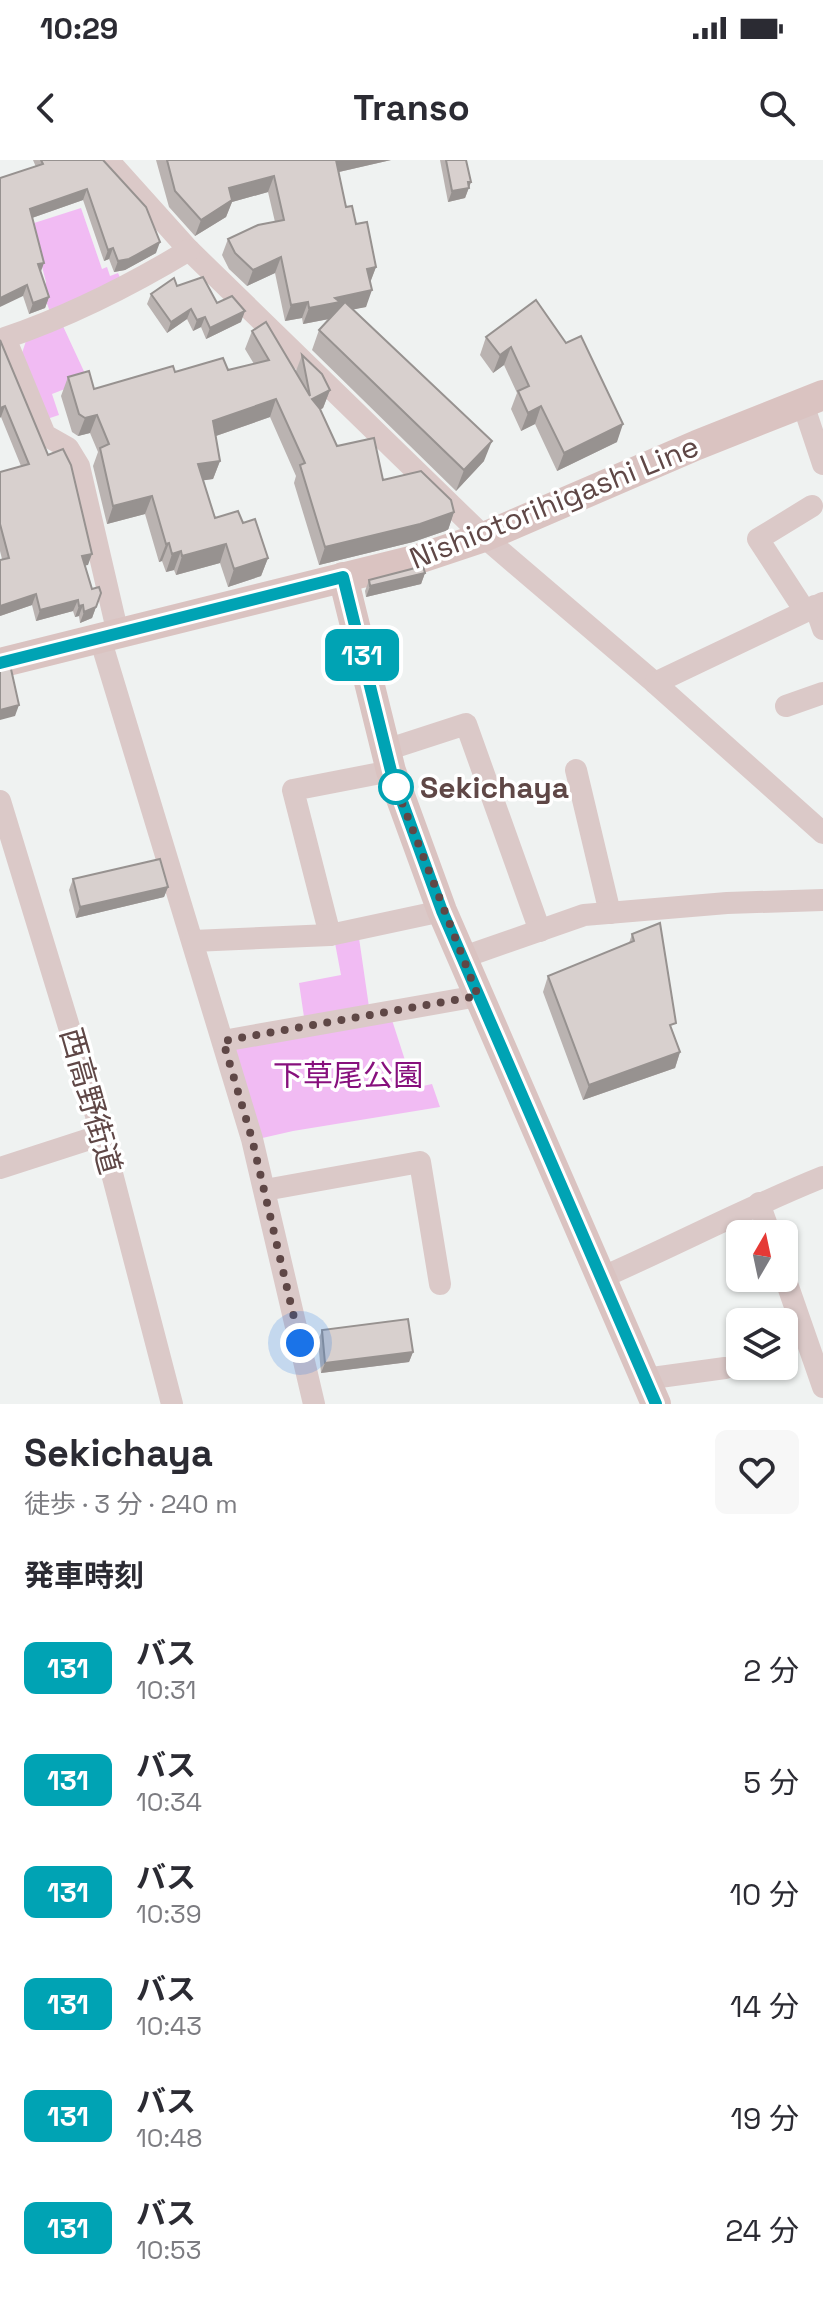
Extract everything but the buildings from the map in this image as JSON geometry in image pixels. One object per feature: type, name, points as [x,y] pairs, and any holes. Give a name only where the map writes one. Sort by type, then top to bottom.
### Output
[{"type":"street","points":[[108,160],[189,250],[484,537],[655,683],[823,833]]},
{"type":"street","points":[[189,250],[136,282],[3,339],[45,435],[68,448],[79,466],[109,636],[265,1190],[314,1404]]},
{"type":"street","points":[[813,399],[823,464]]},
{"type":"street","name":"Nishiotorihigashi Line","points":[[0,663],[418,559],[484,537],[697,445],[813,399]]},
{"type":"street","points":[[812,506],[758,539],[814,606],[823,629]]},
{"type":"street","points":[[343,577],[388,761],[442,911],[650,1392],[725,1368]]},
{"type":"street","points":[[655,683],[814,606]]},
{"type":"street","points":[[786,706],[823,693]]},
{"type":"street","points":[[330,935],[293,790],[388,761],[466,724],[540,931]]},
{"type":"street","points":[[576,770],[610,913]]},
{"type":"street","name":"西高野街道","points":[[0,801],[102,1135],[172,1404]]},
{"type":"street","points":[[461,958],[584,915],[727,903],[823,900]]},
{"type":"street","points":[[193,941],[330,935],[442,911]]},
{"type":"street","points":[[223,1041],[478,996]]},
{"type":"street","points":[[0,1168],[102,1135]]},
{"type":"street","points":[[265,1190],[420,1162],[440,1284]]},
{"type":"street","points":[[601,1278],[696,1236],[759,1203],[823,1177]]},
{"type":"street","points":[[759,1203],[765,1220]]},
{"type":"street","points":[[790,1292],[823,1387]]},
{"type":"green space","points":[[81,208],[102,269],[107,267],[110,276],[118,273],[122,282],[50,312],[43,292],[46,282],[31,224]]},
{"type":"green space","points":[[62,324],[88,380],[52,394],[59,415],[47,419],[21,356],[27,338]]},
{"type":"green space","points":[[359,938],[369,1007],[304,1017],[299,983],[341,975],[335,943]]},
{"type":"green space","name":"下草尾公園","points":[[392,1020],[414,1088],[432,1084],[440,1107],[258,1139],[234,1047]]},
{"type":"bus line","name":"131","points":[[0,663],[343,577],[391,771],[442,911],[656,1404]]},
{"type":"place","name":"Sekichaya","points":[[396,787]]},
{"type":"route","points":[[300,1343],[252,1139],[223,1041],[478,996],[442,911],[396,787]]}]
